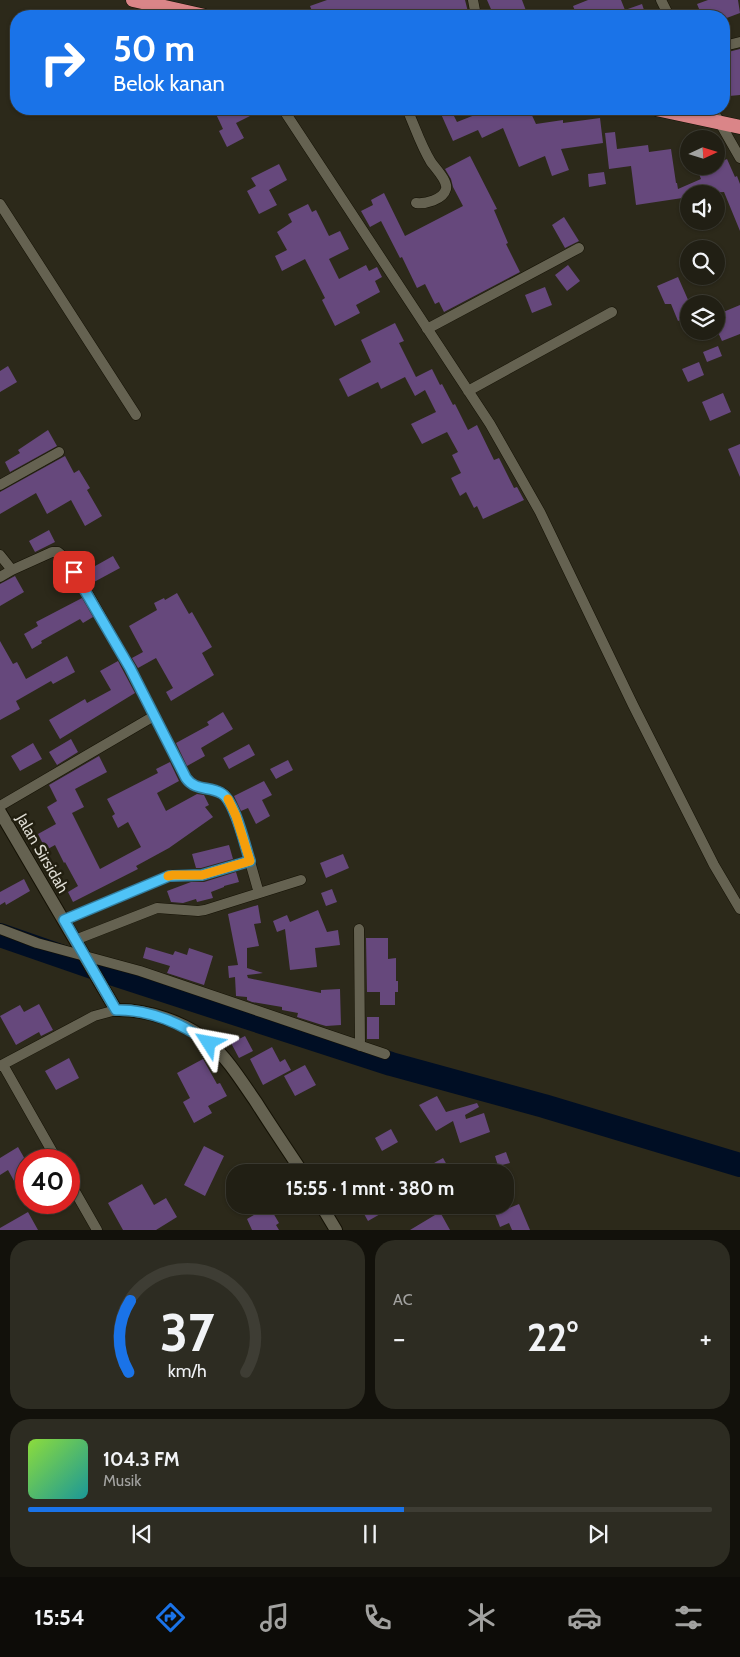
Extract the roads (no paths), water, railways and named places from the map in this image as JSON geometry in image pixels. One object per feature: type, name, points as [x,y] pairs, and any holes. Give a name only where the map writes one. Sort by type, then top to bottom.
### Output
[{"type":"highway","points":[[133,0],[161,3],[185,10]]},
{"type":"highway","points":[[685,115],[740,127]]},
{"type":"street","points":[[287,115],[490,424],[540,512],[633,706],[714,865],[740,909]]},
{"type":"street","points":[[410,115],[427,155],[446,184],[446,191],[433,201],[416,204]]},
{"type":"street","points":[[715,115],[740,158]]},
{"type":"street","points":[[0,204],[136,415]]},
{"type":"street","points":[[427,329],[579,248]]},
{"type":"street","points":[[468,391],[612,312]]},
{"type":"street","points":[[0,485],[59,452]]},
{"type":"street","points":[[0,577],[52,552],[58,552],[64,557],[84,587],[130,668],[188,781],[196,787],[220,792],[229,800],[236,816],[259,893]]},
{"type":"street","points":[[0,555],[12,570]]},
{"type":"street","points":[[0,806],[154,716]]},
{"type":"street","name":"Jalan Sirsidah","points":[[0,812],[116,1010]]},
{"type":"street","points":[[64,920],[169,876],[202,875],[250,861]]},
{"type":"street","points":[[75,940],[157,908],[198,911],[301,880]]},
{"type":"street","points":[[0,929],[87,959],[140,971],[386,1054]]},
{"type":"street","points":[[359,929],[360,1046]]},
{"type":"street","points":[[51,1149],[1,1065],[94,1016],[116,1010],[136,1011],[154,1015],[186,1028],[209,1043],[238,1076],[297,1164]]},
{"type":"street","points":[[80,1200],[97,1230]]},
{"type":"street","points":[[327,1214],[336,1230]]},
{"type":"waterway","points":[[0,935],[95,968],[391,1064],[544,1106],[740,1165]]}]
